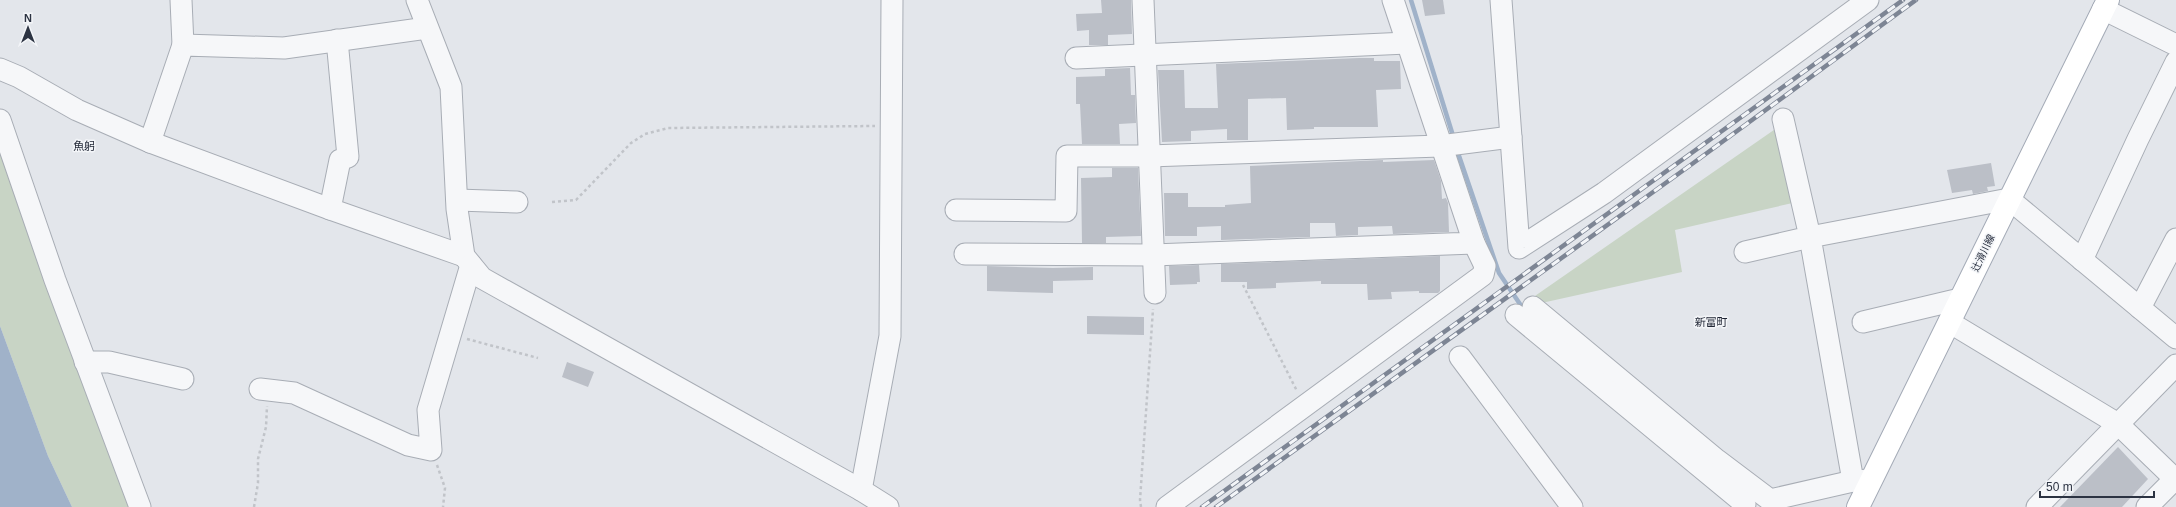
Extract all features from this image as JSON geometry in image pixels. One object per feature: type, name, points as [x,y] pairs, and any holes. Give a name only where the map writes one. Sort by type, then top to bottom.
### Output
[{"type":"main road","name":"辻滑川線","points":[[1858,507],[1862,480],[1949,322],[2105,4]]},
{"type":"street","points":[[150,142],[183,46],[181,0]]},
{"type":"street","points":[[265,390],[294,393],[408,445],[431,450],[428,410],[451,335],[468,260],[456,200],[451,87],[417,0]]},
{"type":"street","points":[[861,490],[890,336],[892,0]]},
{"type":"street","points":[[1143,0],[1144,55],[1155,293]]},
{"type":"street","points":[[1167,507],[1483,275],[1485,266],[1474,243],[1440,146],[1394,0]]},
{"type":"street","points":[[1501,0],[1519,248],[1604,193],[1868,0]]},
{"type":"street","points":[[2105,4],[2176,45]]},
{"type":"street","points":[[183,46],[284,48],[427,28]]},
{"type":"street","points":[[330,209],[340,160],[348,157],[337,40]]},
{"type":"street","points":[[1076,58],[1407,43]]},
{"type":"street","points":[[2082,260],[2138,139],[2176,62]]},
{"type":"street","points":[[0,69],[19,77],[77,110],[150,142],[468,260],[482,278],[861,490],[888,507]]},
{"type":"street","points":[[1770,500],[1524,311],[1738,506],[1770,500],[1862,480],[1784,119]]},
{"type":"street","points":[[0,120],[85,362],[140,507]]},
{"type":"street","points":[[956,210],[1066,211],[1067,156],[1149,156],[1440,146],[1511,136]]},
{"type":"street","points":[[1745,252],[1810,237],[2009,199],[2176,338]]},
{"type":"street","points":[[456,200],[517,202]]},
{"type":"street","points":[[2140,308],[2176,239]]},
{"type":"street","points":[[965,254],[1153,255],[1474,243]]},
{"type":"street","points":[[1863,322],[1960,299]]},
{"type":"street","points":[[1949,322],[2118,424],[2176,479],[2146,507]]},
{"type":"street","points":[[1460,357],[1572,507]]},
{"type":"street","points":[[85,362],[109,362],[183,379]]},
{"type":"street","points":[[2036,507],[2176,365]]},
{"type":"path","points":[[552,202],[576,200],[631,143],[645,134],[668,128],[892,126]]},
{"type":"path","points":[[1243,285],[1304,406]]},
{"type":"path","points":[[1141,507],[1140,500],[1155,293]]},
{"type":"path","points":[[451,335],[538,358]]},
{"type":"path","points":[[254,507],[258,483],[258,459],[266,427],[265,390]]},
{"type":"path","points":[[431,450],[445,488],[443,507]]},
{"type":"green space","points":[[1781,125],[1797,202],[1675,230],[1682,272],[1537,304],[1532,298]]},
{"type":"green space","points":[[0,144],[68,346],[132,507],[72,507],[48,456],[0,326]]},
{"type":"water","points":[[0,326],[48,456],[72,507],[0,507]]},
{"type":"building","points":[[1101,0],[1131,0],[1132,34],[1108,35],[1108,45],[1089,45],[1089,30],[1077,31],[1076,14],[1102,13]]},
{"type":"building","points":[[1422,0],[1443,0],[1445,14],[1425,16]]},
{"type":"building","points":[[1374,58],[1374,61],[1400,61],[1401,89],[1376,90],[1378,127],[1314,127],[1314,129],[1287,130],[1286,98],[1248,99],[1248,140],[1227,140],[1227,129],[1191,131],[1191,141],[1162,142],[1158,70],[1184,70],[1185,108],[1218,108],[1216,64]]},
{"type":"building","points":[[1130,68],[1131,95],[1135,95],[1136,123],[1119,124],[1120,144],[1082,144],[1080,104],[1076,104],[1076,77],[1105,76],[1105,69]]},
{"type":"building","points":[[1383,160],[1383,162],[1434,160],[1441,181],[1442,199],[1446,198],[1448,203],[1449,232],[1393,234],[1392,226],[1358,227],[1358,235],[1336,236],[1335,223],[1310,223],[1310,237],[1221,240],[1221,226],[1197,227],[1197,236],[1165,236],[1164,193],[1188,193],[1188,207],[1225,207],[1225,205],[1251,203],[1250,166]]},
{"type":"building","points":[[1991,163],[1995,186],[1987,187],[1988,191],[1973,194],[1972,190],[1952,193],[1947,170]]},
{"type":"building","points":[[1112,168],[1138,168],[1141,236],[1106,237],[1106,243],[1082,243],[1081,178],[1112,177]]},
{"type":"building","points":[[1440,256],[1440,291],[1438,293],[1419,293],[1419,291],[1391,292],[1392,299],[1368,300],[1367,284],[1321,284],[1321,281],[1276,283],[1276,288],[1247,289],[1247,282],[1221,282],[1221,264]]},
{"type":"building","points":[[1199,265],[1200,282],[1197,282],[1197,284],[1170,285],[1169,266]]},
{"type":"building","points":[[987,266],[1053,268],[1093,267],[1093,280],[1053,281],[1053,293],[987,291]]},
{"type":"building","points":[[1087,316],[1144,317],[1144,335],[1087,334]]},
{"type":"building","points":[[567,362],[594,372],[588,387],[562,377]]},
{"type":"building","points":[[2118,447],[2148,479],[2122,507],[2060,507]]},
{"type":"waterway","points":[[1411,0],[1454,139]]},
{"type":"waterway","points":[[1457,150],[1499,273],[1524,310]]},
{"type":"railway","points":[[1202,507],[1903,0]]},
{"type":"railway","points":[[1216,507],[1692,164],[1916,0]]},
{"type":"district","name":"魚躬","points":[[84,146]]},
{"type":"district","name":"新富町","points":[[1711,322]]}]
